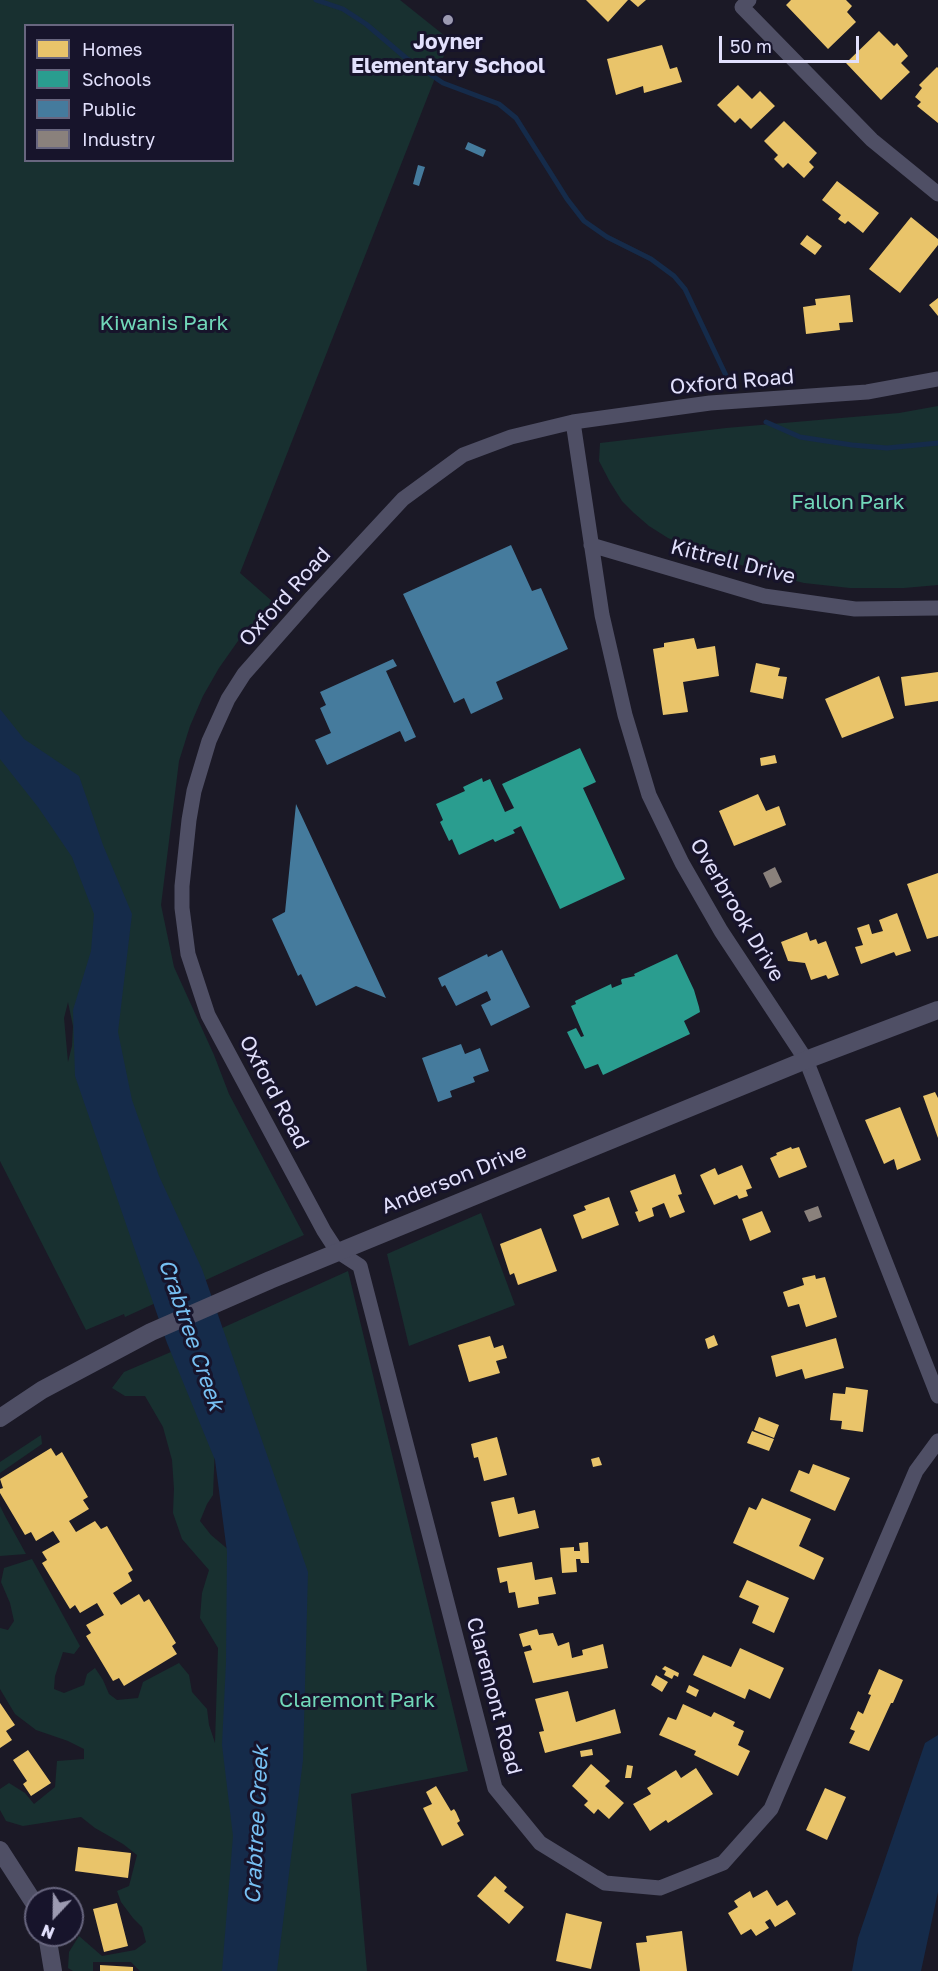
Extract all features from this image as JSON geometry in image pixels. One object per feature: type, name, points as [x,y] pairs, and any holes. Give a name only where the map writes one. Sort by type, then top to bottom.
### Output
[{"type":"street","points":[[746,3],[872,140],[938,194]]},
{"type":"street","name":"Oxford Road","points":[[338,1251],[324,1231],[208,1015],[188,954],[182,908],[182,886],[194,791],[209,741],[228,699],[244,674],[403,499],[463,455],[512,436],[573,422],[710,403],[867,392],[938,379]]},
{"type":"street","name":"Overbrook Drive","points":[[573,422],[602,615],[625,715],[649,795],[682,863],[722,931],[806,1060],[938,1396]]},
{"type":"street","name":"Kittrell Drive","points":[[591,545],[764,596],[855,609],[938,608]]},
{"type":"street","name":"Anderson Drive","points":[[0,1418],[42,1390],[151,1332],[248,1289],[806,1060],[938,1010]]},
{"type":"street","name":"Claremont Road","points":[[338,1251],[360,1266],[495,1788],[540,1844],[605,1883],[660,1888],[723,1863],[771,1809],[916,1471],[938,1441]]},
{"type":"street","points":[[0,1850],[24,1887]]},
{"type":"street","points":[[49,1947],[53,1971]]},
{"type":"green space","name":"Kiwanis Park","points":[[0,0],[400,0],[450,40],[240,573],[273,602],[238,641],[219,668],[190,726],[179,761],[161,905],[174,967],[229,1094],[304,1235],[125,1317],[124,1314],[86,1330],[0,1161]],"holes":[[[68,1002],[73,1026],[72,1046],[68,1062],[64,1018]]]},
{"type":"green space","name":"Fallon Park","points":[[938,406],[938,585],[904,588],[850,588],[804,583],[761,572],[684,545],[649,526],[634,513],[622,501],[599,461],[600,443],[726,428],[899,413]]},
{"type":"green space","points":[[481,1213],[515,1305],[409,1346],[387,1254]]},
{"type":"green space","name":"Claremont Park","points":[[348,1271],[468,1771],[351,1794],[367,1971],[242,1971],[268,1726],[198,1339]]},
{"type":"green space","points":[[178,1349],[215,1444],[213,1495],[200,1521],[211,1535],[230,1551],[238,1971],[140,1971],[131,1962],[93,1962],[93,1971],[73,1971],[68,1968],[69,1952],[72,1947],[84,1947],[84,1940],[102,1956],[135,1950],[146,1942],[142,1927],[121,1902],[117,1891],[129,1886],[137,1855],[81,1817],[23,1826],[6,1821],[0,1810],[0,1789],[9,1783],[25,1793],[34,1804],[55,1787],[57,1761],[84,1759],[84,1749],[36,1730],[15,1714],[0,1689],[0,1628],[8,1630],[14,1621],[10,1603],[1,1582],[4,1568],[32,1559],[80,1646],[74,1654],[63,1652],[55,1676],[54,1689],[64,1693],[84,1685],[87,1674],[95,1668],[109,1694],[117,1700],[138,1698],[143,1682],[179,1663],[189,1675],[192,1692],[207,1709],[215,1743],[218,1648],[200,1618],[202,1593],[209,1570],[182,1539],[173,1513],[172,1460],[163,1427],[145,1396],[125,1396],[112,1388],[124,1372]]},
{"type":"green space","points":[[41,1435],[42,1444],[0,1473],[0,1462]]},
{"type":"green space","points":[[0,1506],[5,1516],[26,1554],[0,1556]]},
{"type":"water","name":"Crabtree Creek","points":[[0,709],[24,739],[79,776],[103,845],[132,914],[118,1032],[132,1100],[159,1176],[202,1269],[308,1572],[303,1760],[277,1971],[222,1971],[233,1836],[222,1745],[226,1662],[227,1552],[215,1460],[167,1343],[75,1076],[73,1010],[91,951],[94,914],[72,857],[38,807],[0,759]]},
{"type":"water","points":[[938,1735],[938,1892],[921,1971],[852,1971],[858,1938],[925,1743]]},
{"type":"building: Homes","points":[[586,0],[628,0],[608,22]]},
{"type":"building: Homes","points":[[630,0],[646,0],[638,7]]},
{"type":"building: Homes","points":[[791,0],[846,0],[852,6],[847,12],[856,22],[828,49],[786,5]]},
{"type":"building: Homes","points":[[879,31],[894,46],[897,43],[908,56],[901,63],[910,72],[881,100],[846,63]]},
{"type":"building: Homes","points":[[662,45],[670,69],[677,67],[682,82],[644,93],[643,86],[616,95],[607,59]]},
{"type":"building: Homes","points":[[937,67],[938,123],[917,106],[921,102],[915,97],[922,88],[919,85]]},
{"type":"building: Homes","points":[[738,85],[752,99],[760,91],[775,106],[751,129],[740,118],[735,123],[717,105]]},
{"type":"building: Homes","points":[[784,121],[817,153],[809,162],[814,167],[804,178],[788,163],[783,168],[774,159],[778,155],[764,141]]},
{"type":"building: Homes","points":[[837,181],[879,213],[863,233],[848,221],[845,224],[838,219],[841,215],[822,200]]},
{"type":"building: Homes","points":[[911,217],[938,239],[938,245],[900,293],[869,269]]},
{"type":"building: Homes","points":[[807,235],[822,246],[815,255],[800,244]]},
{"type":"building: Homes","points":[[850,295],[853,322],[839,323],[840,330],[806,334],[803,307],[816,305],[815,299]]},
{"type":"building: Homes","points":[[938,298],[938,316],[929,305]]},
{"type":"building: Homes","points":[[694,638],[697,649],[715,646],[719,676],[683,682],[688,712],[663,715],[653,649],[664,647],[664,643]]},
{"type":"building: Homes","points":[[756,663],[780,668],[778,676],[787,677],[783,699],[750,692]]},
{"type":"building: Homes","points":[[938,672],[938,701],[905,706],[901,677]]},
{"type":"building: Homes","points":[[879,676],[894,718],[842,738],[825,699]]},
{"type":"building: Homes","points":[[775,755],[777,763],[761,766],[760,758]]},
{"type":"building: Homes","points":[[758,794],[766,811],[779,806],[786,825],[734,846],[719,811]]},
{"type":"building: Homes","points":[[938,873],[938,936],[927,939],[907,884]]},
{"type":"building: Homes","points":[[897,913],[911,951],[896,956],[894,952],[861,964],[855,947],[863,945],[857,928],[869,924],[872,934],[883,931],[879,920]]},
{"type":"building: Homes","points":[[807,932],[810,941],[816,939],[818,944],[826,941],[839,975],[828,979],[826,975],[811,980],[805,963],[788,961],[781,942]]},
{"type":"building: Homes","points":[[935,1092],[938,1098],[938,1138],[923,1096]]},
{"type":"building: Homes","points":[[900,1107],[921,1160],[897,1170],[894,1159],[884,1164],[865,1120]]},
{"type":"building: Homes","points":[[791,1147],[792,1149],[799,1147],[807,1167],[779,1178],[770,1158]]},
{"type":"building: Homes","points":[[742,1165],[752,1188],[746,1190],[748,1196],[739,1199],[737,1195],[714,1205],[700,1175],[715,1168],[718,1175]]},
{"type":"building: Homes","points":[[675,1174],[682,1194],[678,1195],[685,1212],[670,1218],[664,1203],[652,1208],[654,1216],[639,1222],[635,1212],[638,1211],[630,1191]]},
{"type":"building: Homes","points":[[609,1197],[619,1225],[582,1239],[573,1215],[586,1210],[584,1206]]},
{"type":"building: Homes","points":[[762,1211],[771,1232],[750,1241],[742,1219]]},
{"type":"building: Homes","points":[[541,1228],[557,1271],[518,1285],[514,1273],[510,1275],[500,1244]]},
{"type":"building: Homes","points":[[815,1275],[816,1279],[825,1277],[837,1317],[806,1327],[799,1304],[788,1307],[783,1292],[804,1285],[802,1278]]},
{"type":"building: Homes","points":[[714,1335],[718,1345],[708,1349],[705,1339]]},
{"type":"building: Homes","points":[[490,1336],[494,1348],[503,1345],[507,1358],[496,1361],[500,1373],[469,1382],[458,1345]]},
{"type":"building: Homes","points":[[836,1338],[844,1368],[805,1379],[802,1369],[776,1377],[771,1356]]},
{"type":"building: Homes","points":[[846,1387],[868,1390],[863,1432],[841,1429],[842,1421],[830,1420],[833,1393],[845,1394]]},
{"type":"building: Homes","points":[[759,1417],[779,1425],[774,1438],[754,1430]]},
{"type":"building: Homes","points":[[752,1431],[774,1439],[769,1451],[747,1443]]},
{"type":"building: Homes","points":[[497,1437],[507,1475],[484,1481],[478,1457],[474,1458],[471,1444]]},
{"type":"building: Homes","points":[[51,1448],[56,1456],[62,1452],[88,1497],[83,1500],[89,1509],[69,1521],[76,1532],[95,1521],[101,1529],[107,1526],[133,1570],[128,1573],[132,1581],[113,1593],[121,1605],[139,1594],[144,1602],[149,1599],[176,1643],[172,1646],[177,1654],[124,1686],[119,1678],[113,1681],[86,1636],[91,1633],[86,1625],[104,1615],[97,1603],[80,1613],[75,1605],[70,1609],[42,1563],[47,1560],[42,1552],[60,1542],[53,1531],[36,1541],[31,1532],[25,1535],[0,1493],[0,1489],[3,1488],[0,1479]]},
{"type":"building: Homes","points":[[599,1457],[602,1465],[593,1467],[591,1459]]},
{"type":"building: Homes","points":[[813,1464],[850,1478],[835,1511],[790,1491],[799,1470],[809,1474]]},
{"type":"building: Homes","points":[[514,1497],[518,1514],[535,1510],[539,1528],[499,1537],[491,1502]]},
{"type":"building: Homes","points":[[762,1498],[811,1519],[799,1546],[824,1558],[814,1580],[733,1543],[749,1507],[756,1510]]},
{"type":"building: Homes","points":[[588,1542],[589,1563],[581,1563],[580,1559],[576,1559],[577,1572],[562,1573],[560,1548],[574,1547],[574,1551],[580,1551],[579,1543]]},
{"type":"building: Homes","points":[[532,1562],[535,1580],[552,1577],[556,1594],[538,1597],[539,1604],[518,1608],[515,1592],[509,1593],[507,1581],[500,1583],[497,1568]]},
{"type":"building: Homes","points":[[747,1580],[789,1598],[774,1633],[752,1623],[759,1606],[739,1597]]},
{"type":"building: Homes","points":[[537,1629],[539,1635],[553,1633],[558,1646],[569,1642],[572,1658],[583,1655],[582,1650],[603,1644],[608,1668],[533,1683],[524,1652],[532,1650],[530,1645],[523,1647],[519,1634]]},
{"type":"building: Homes","points":[[740,1648],[784,1668],[770,1699],[749,1689],[745,1699],[693,1675],[703,1655],[731,1667]]},
{"type":"building: Homes","points":[[665,1666],[679,1673],[678,1677],[674,1675],[672,1679],[664,1675],[666,1671],[662,1669]]},
{"type":"building: Homes","points":[[879,1669],[903,1680],[869,1751],[849,1743],[855,1731],[850,1729],[858,1711],[863,1714],[871,1695],[868,1694]]},
{"type":"building: Homes","points":[[656,1675],[668,1682],[662,1692],[651,1685]]},
{"type":"building: Homes","points":[[689,1685],[699,1690],[696,1697],[686,1692]]},
{"type":"building: Homes","points":[[568,1691],[576,1722],[615,1709],[621,1733],[545,1753],[539,1732],[544,1731],[535,1699]]},
{"type":"building: Homes","points":[[0,1703],[15,1725],[6,1731],[12,1740],[0,1748]]},
{"type":"building: Homes","points":[[683,1704],[711,1717],[714,1712],[735,1722],[733,1726],[744,1731],[738,1745],[750,1751],[738,1776],[694,1755],[696,1751],[659,1735],[668,1717],[676,1720]]},
{"type":"building: Homes","points":[[592,1749],[593,1755],[581,1757],[580,1751]]},
{"type":"building: Homes","points":[[28,1750],[51,1783],[31,1796],[23,1784],[27,1781],[13,1760]]},
{"type":"building: Homes","points":[[591,1764],[610,1781],[605,1786],[624,1803],[609,1819],[598,1809],[594,1814],[584,1805],[588,1801],[572,1786]]},
{"type":"building: Homes","points":[[627,1765],[633,1766],[631,1778],[625,1778]]},
{"type":"building: Homes","points":[[696,1768],[713,1794],[668,1823],[666,1820],[650,1831],[633,1804],[651,1794],[647,1788],[676,1770],[681,1778]]},
{"type":"building: Homes","points":[[436,1786],[451,1811],[454,1809],[456,1812],[460,1821],[457,1823],[464,1835],[442,1846],[423,1808],[432,1804],[426,1792]]},
{"type":"building: Homes","points":[[825,1788],[846,1797],[827,1840],[806,1830]]},
{"type":"building: Homes","points":[[78,1847],[131,1853],[128,1878],[75,1871]]},
{"type":"building: Homes","points":[[495,1876],[507,1887],[504,1891],[524,1907],[509,1924],[477,1896]]},
{"type":"building: Homes","points":[[767,1890],[777,1906],[787,1900],[796,1914],[775,1927],[770,1919],[765,1922],[769,1928],[756,1936],[751,1929],[741,1935],[728,1913],[738,1907],[734,1901],[750,1891],[753,1898]]},
{"type":"building: Homes","points":[[117,1903],[128,1946],[104,1952],[93,1909]]},
{"type":"building: Homes","points":[[566,1913],[602,1922],[591,1969],[556,1961]]},
{"type":"building: Homes","points":[[682,1931],[687,1971],[640,1971],[636,1943],[647,1942],[646,1936]]},
{"type":"building: Homes","points":[[100,1965],[133,1967],[133,1971],[100,1971]]},
{"type":"building: Schools","points":[[580,748],[596,782],[583,788],[625,879],[560,909],[521,826],[513,830],[515,833],[495,842],[493,839],[459,855],[452,839],[449,841],[440,822],[443,820],[436,804],[465,791],[463,787],[482,778],[483,782],[490,779],[505,812],[514,808],[502,784]]},
{"type":"building: Schools","points":[[677,954],[694,990],[700,1012],[684,1021],[690,1034],[603,1075],[598,1064],[585,1069],[567,1032],[576,1028],[581,1037],[584,1036],[571,1006],[576,1004],[575,1001],[611,984],[612,988],[622,984],[622,979],[635,976],[634,974]]},
{"type":"building: Public","points":[[468,142],[486,150],[483,157],[465,149]]},
{"type":"building: Public","points":[[418,165],[425,167],[419,186],[413,184]]},
{"type":"building: Public","points":[[511,545],[532,591],[541,588],[568,649],[496,682],[503,699],[471,714],[464,698],[454,703],[403,594]]},
{"type":"building: Public","points":[[393,659],[397,666],[386,671],[416,737],[405,742],[400,731],[327,765],[315,740],[331,733],[320,708],[326,705],[320,692]]},
{"type":"building: Public","points":[[296,804],[386,998],[356,986],[316,1006],[301,974],[298,976],[272,919],[285,912]]},
{"type":"building: Public","points":[[502,950],[530,1007],[491,1026],[481,1005],[491,1000],[487,991],[456,1006],[445,985],[442,987],[438,978],[487,954],[488,957]]},
{"type":"building: Public","points":[[461,1044],[465,1054],[480,1048],[489,1071],[473,1077],[475,1082],[450,1091],[452,1097],[438,1102],[422,1058]]},
{"type":"building: Industry","points":[[775,867],[782,882],[770,888],[763,873]]},
{"type":"building: Industry","points":[[818,1206],[822,1217],[809,1222],[804,1211]]},
{"type":"waterway","points":[[316,0],[343,9],[366,24],[406,58],[443,83],[499,104],[516,118],[567,199],[584,221],[607,237],[651,259],[674,276],[685,289],[730,384]]},
{"type":"waterway","points":[[766,422],[800,437],[852,445],[887,448],[938,443]]},
{"type":"place","name":"Joyner Elementary School","points":[[448,20]]}]
